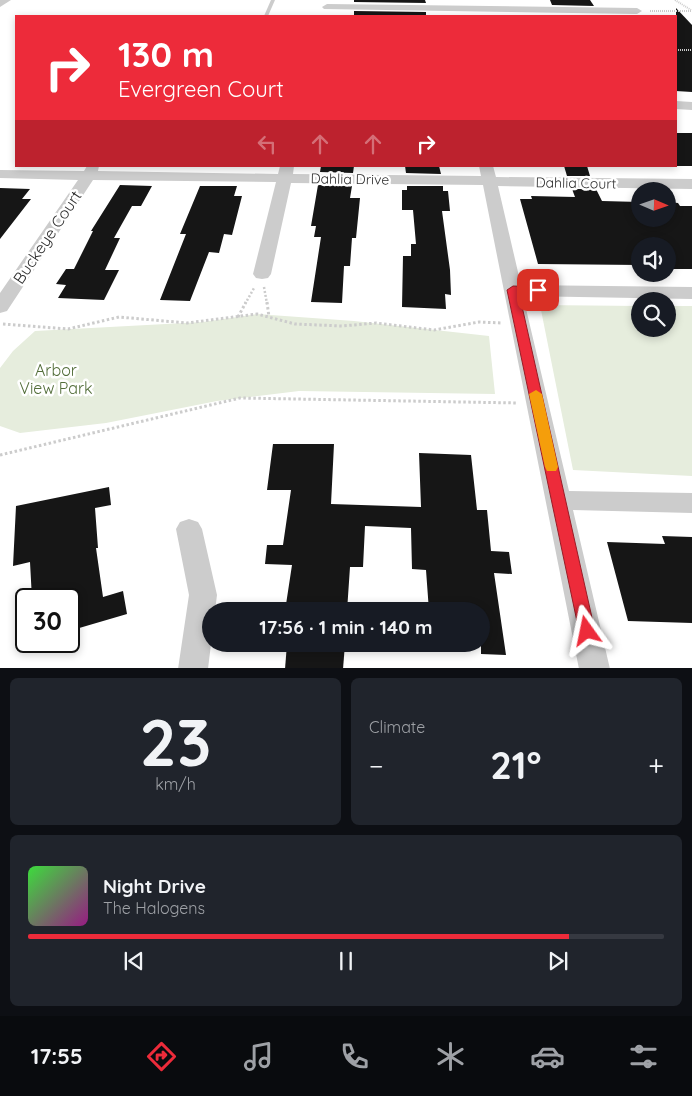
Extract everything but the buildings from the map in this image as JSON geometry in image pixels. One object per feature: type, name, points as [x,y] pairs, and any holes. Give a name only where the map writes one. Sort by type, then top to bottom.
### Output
[{"type":"street","points":[[0,4],[6,0]]},
{"type":"street","points":[[328,7],[636,11]]},
{"type":"street","points":[[677,106],[692,106]]},
{"type":"street","name":"Dahlia Drive","points":[[0,174],[91,171],[488,174]]},
{"type":"street","name":"Buckeye Court","points":[[0,307],[91,171]]},
{"type":"street","points":[[262,274],[286,172]]},
{"type":"street","points":[[488,174],[595,668]]},
{"type":"street","name":"Dahlia Court","points":[[488,174],[692,184]]},
{"type":"street","points":[[513,290],[692,293]]},
{"type":"street","points":[[558,500],[692,503]]},
{"type":"street","points":[[189,529],[203,595],[193,668]]},
{"type":"lane","points":[[266,15],[273,0]]},
{"type":"path","points":[[675,0],[692,11]]},
{"type":"path","points":[[636,11],[692,11]]},
{"type":"path","points":[[677,50],[692,50]]},
{"type":"path","points":[[238,316],[262,274]]},
{"type":"path","points":[[262,274],[269,317]]},
{"type":"path","points":[[0,324],[68,330],[119,318],[187,323],[257,314],[295,324],[342,326],[376,323],[434,330],[479,322],[520,324]]},
{"type":"path","points":[[0,454],[240,398],[537,403]]},
{"type":"green space","points":[[540,305],[631,306],[631,337],[676,337],[676,306],[692,306],[692,476],[573,470]]},
{"type":"green space","name":"Arbor View Park","points":[[257,314],[354,321],[489,336],[495,394],[299,391],[217,401],[106,423],[20,433],[0,426],[0,368],[13,351],[35,331],[203,322]]},
{"type":"slow traffic","points":[[536,394],[551,467]]},
{"type":"route","points":[[538,290],[513,290],[587,631]]}]
